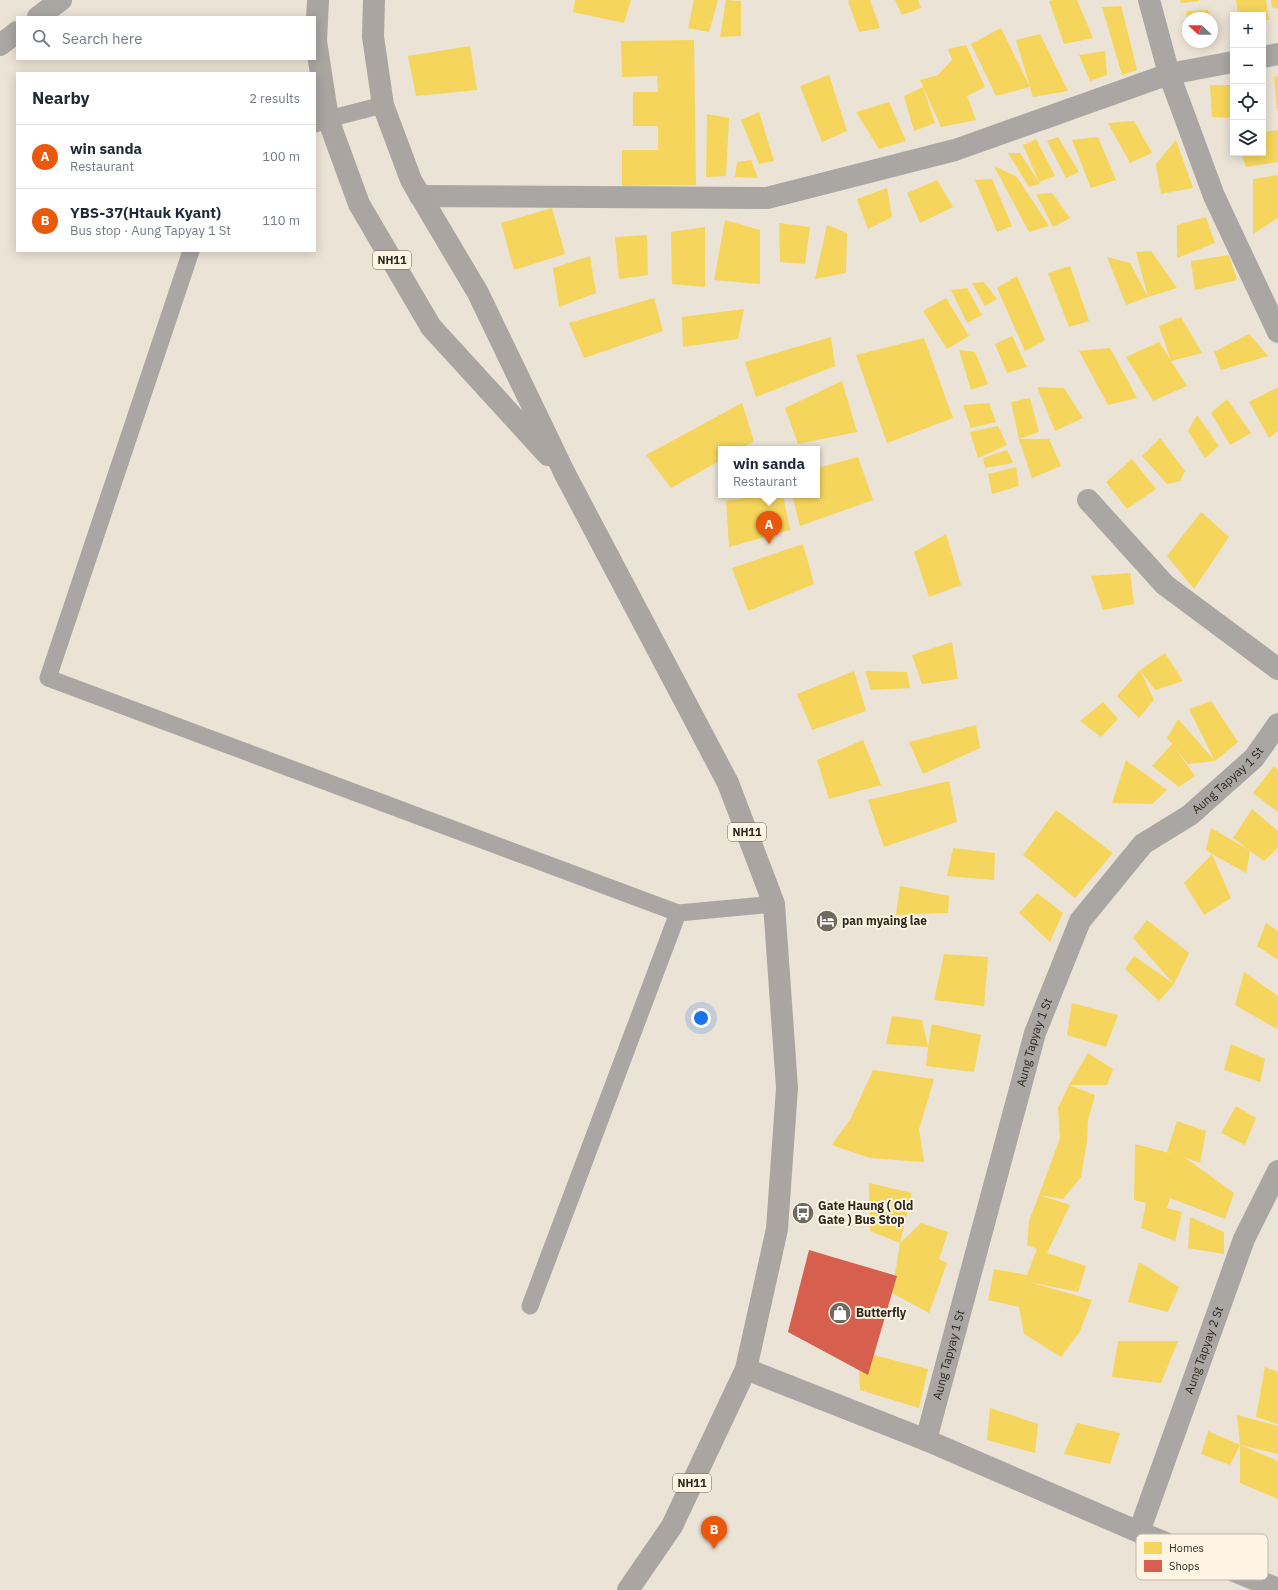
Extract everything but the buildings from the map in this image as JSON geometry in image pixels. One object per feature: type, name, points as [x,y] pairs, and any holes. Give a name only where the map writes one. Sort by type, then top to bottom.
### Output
[{"type":"highway","name":"NH11","points":[[318,0],[316,41],[321,122],[359,204],[431,327],[564,474]]},
{"type":"highway","name":"NH11","points":[[374,0],[373,37],[383,105],[411,180],[478,293],[564,474],[728,783],[774,904],[787,1088],[777,1229],[746,1369],[672,1526],[628,1590]]},
{"type":"street","points":[[39,16],[61,0]]},
{"type":"street","points":[[1149,0],[1169,74],[1214,196],[1278,332]]},
{"type":"street","points":[[0,45],[16,33]]},
{"type":"street","points":[[1266,56],[1278,54]]},
{"type":"street","points":[[420,196],[767,198],[955,150],[1169,74],[1230,63]]},
{"type":"street","points":[[1088,500],[1165,585],[1278,669]]},
{"type":"street","name":"Aung Tapyay 1 St","points":[[926,1440],[1036,1033],[1080,921],[1143,844],[1190,815],[1254,758],[1278,724]]},
{"type":"street","name":"Aung Tapyay 2 St","points":[[1140,1532],[1244,1239],[1278,1171]]},
{"type":"street","points":[[746,1369],[926,1440],[1145,1534]]},
{"type":"street","points":[[1256,1580],[1278,1589]]},
{"type":"lane","points":[[321,122],[383,105]]},
{"type":"lane","points":[[191,252],[48,678],[678,913],[774,904]]},
{"type":"lane","points":[[530,1306],[678,913]]},
{"type":"place","name":"win sanda","points":[[769,544]]},
{"type":"place","name":"pan myaing lae","points":[[827,921]]},
{"type":"place","name":"Gate Haung ( Old Gate ) Bus Stop","points":[[803,1213]]},
{"type":"place","name":"Butterfly","points":[[840,1313]]},
{"type":"place","name":"YBS-37(Htauk Kyant)","points":[[714,1549]]}]
